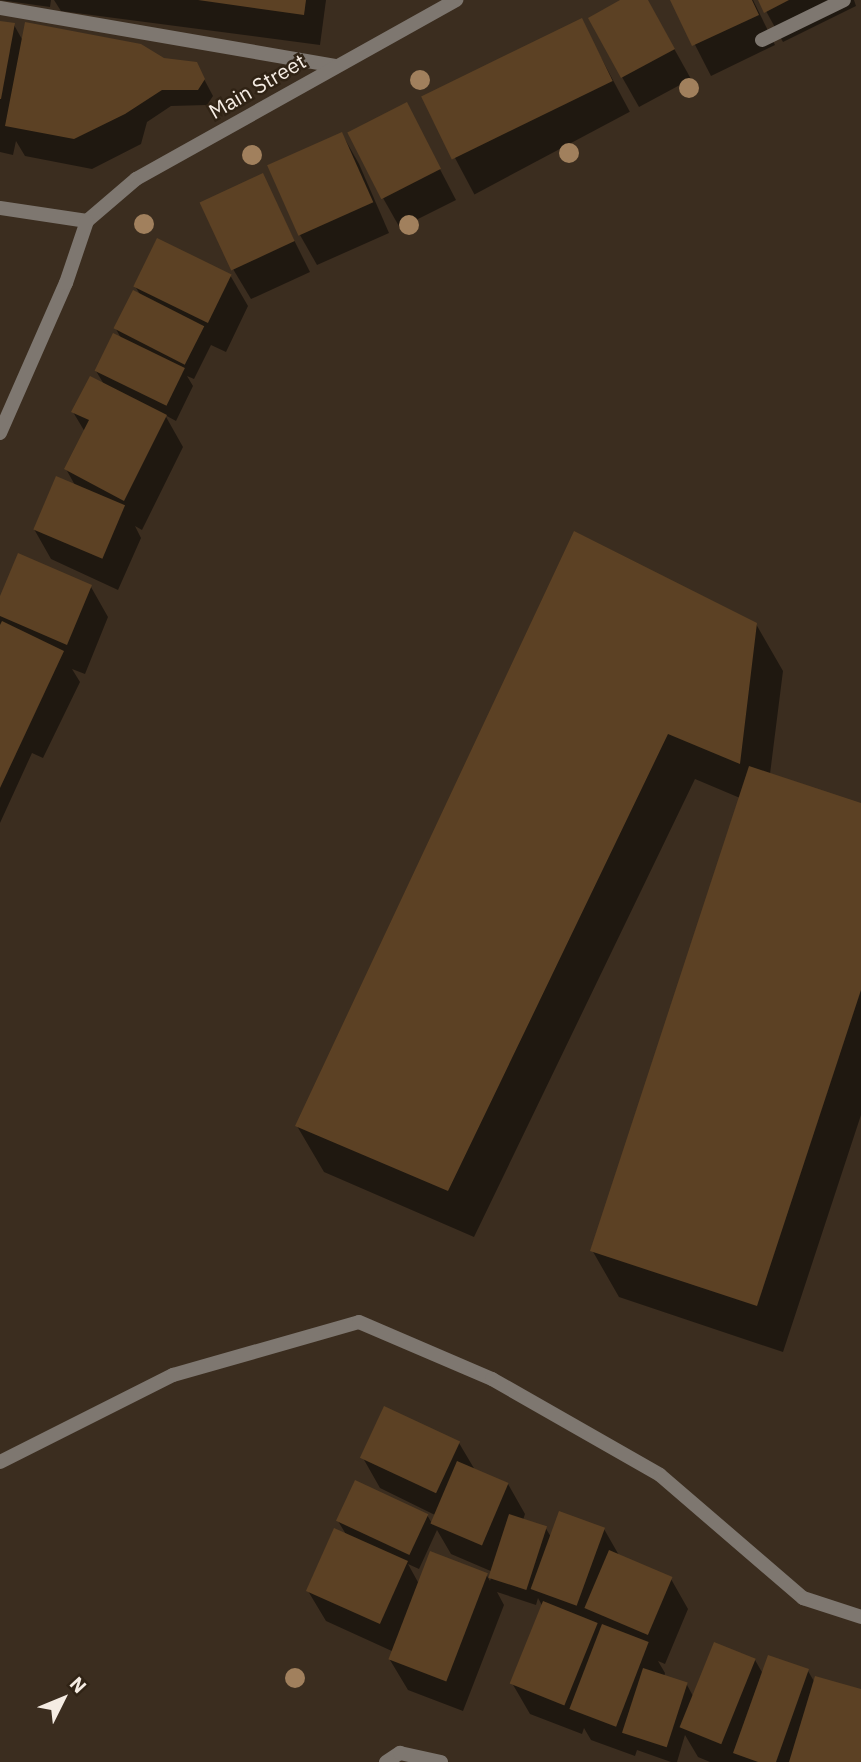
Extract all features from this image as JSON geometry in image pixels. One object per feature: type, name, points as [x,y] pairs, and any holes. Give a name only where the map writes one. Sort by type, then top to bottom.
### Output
[{"type":"street","name":"Main Street","points":[[87,221],[136,179],[456,0]]},
{"type":"street","points":[[762,40],[844,0]]},
{"type":"street","points":[[0,8],[335,66]]},
{"type":"street","points":[[0,208],[87,221],[66,283],[0,433]]},
{"type":"street","points":[[0,1462],[173,1375],[359,1322],[492,1378],[660,1475],[803,1598],[861,1617]]},
{"type":"street","points":[[386,1762],[400,1753],[441,1762]]},
{"type":"building","points":[[198,0],[306,0],[304,15]]},
{"type":"building","points":[[620,0],[648,0],[675,49],[621,78],[588,18]]},
{"type":"building","points":[[670,0],[752,0],[759,15],[692,46]]},
{"type":"building","points":[[758,0],[789,0],[764,13]]},
{"type":"building","points":[[582,18],[613,81],[452,159],[421,96]]},
{"type":"building","points":[[0,21],[15,23],[1,99],[0,99]]},
{"type":"building","points":[[25,22],[141,44],[164,58],[197,62],[205,79],[198,90],[162,90],[125,114],[74,139],[5,126]]},
{"type":"building","points":[[407,102],[441,169],[381,199],[347,132]]},
{"type":"building","points":[[342,132],[373,202],[298,236],[267,165]]},
{"type":"building","points":[[263,173],[295,241],[231,271],[200,203]]},
{"type":"building","points":[[157,238],[232,274],[208,323],[133,287]]},
{"type":"building","points":[[133,290],[204,326],[185,365],[113,328]]},
{"type":"building","points":[[113,333],[185,368],[166,406],[95,371]]},
{"type":"building","points":[[90,376],[167,415],[124,501],[64,469],[89,420],[71,412]]},
{"type":"building","points":[[56,476],[125,505],[102,559],[33,529]]},
{"type":"building","points":[[574,531],[757,623],[740,764],[668,734],[448,1191],[295,1126]]},
{"type":"building","points":[[18,553],[92,585],[67,645],[0,616],[0,596]]},
{"type":"building","points":[[2,621],[64,651],[0,788],[0,625]]},
{"type":"building","points":[[749,766],[861,803],[861,990],[757,1306],[590,1251]]},
{"type":"building","points":[[384,1406],[460,1441],[436,1493],[360,1458]]},
{"type":"building","points":[[457,1461],[509,1483],[482,1545],[430,1524]]},
{"type":"building","points":[[355,1480],[428,1514],[409,1555],[336,1521]]},
{"type":"building","points":[[559,1511],[605,1528],[577,1606],[531,1589]]},
{"type":"building","points":[[509,1514],[547,1526],[526,1590],[488,1578]]},
{"type":"building","points":[[334,1528],[408,1561],[380,1624],[306,1591]]},
{"type":"building","points":[[609,1550],[673,1577],[648,1635],[584,1608]]},
{"type":"building","points":[[430,1551],[488,1573],[446,1682],[388,1659]]},
{"type":"building","points":[[543,1601],[598,1623],[564,1706],[510,1684]]},
{"type":"building","points":[[602,1624],[649,1642],[616,1727],[569,1709]]},
{"type":"building","points":[[714,1642],[756,1659],[721,1744],[680,1727]]},
{"type":"building","points":[[768,1655],[809,1669],[776,1762],[758,1762],[733,1753]]},
{"type":"building","points":[[643,1668],[688,1683],[667,1747],[622,1733]]},
{"type":"building","points":[[815,1676],[861,1689],[861,1762],[789,1762]]}]
